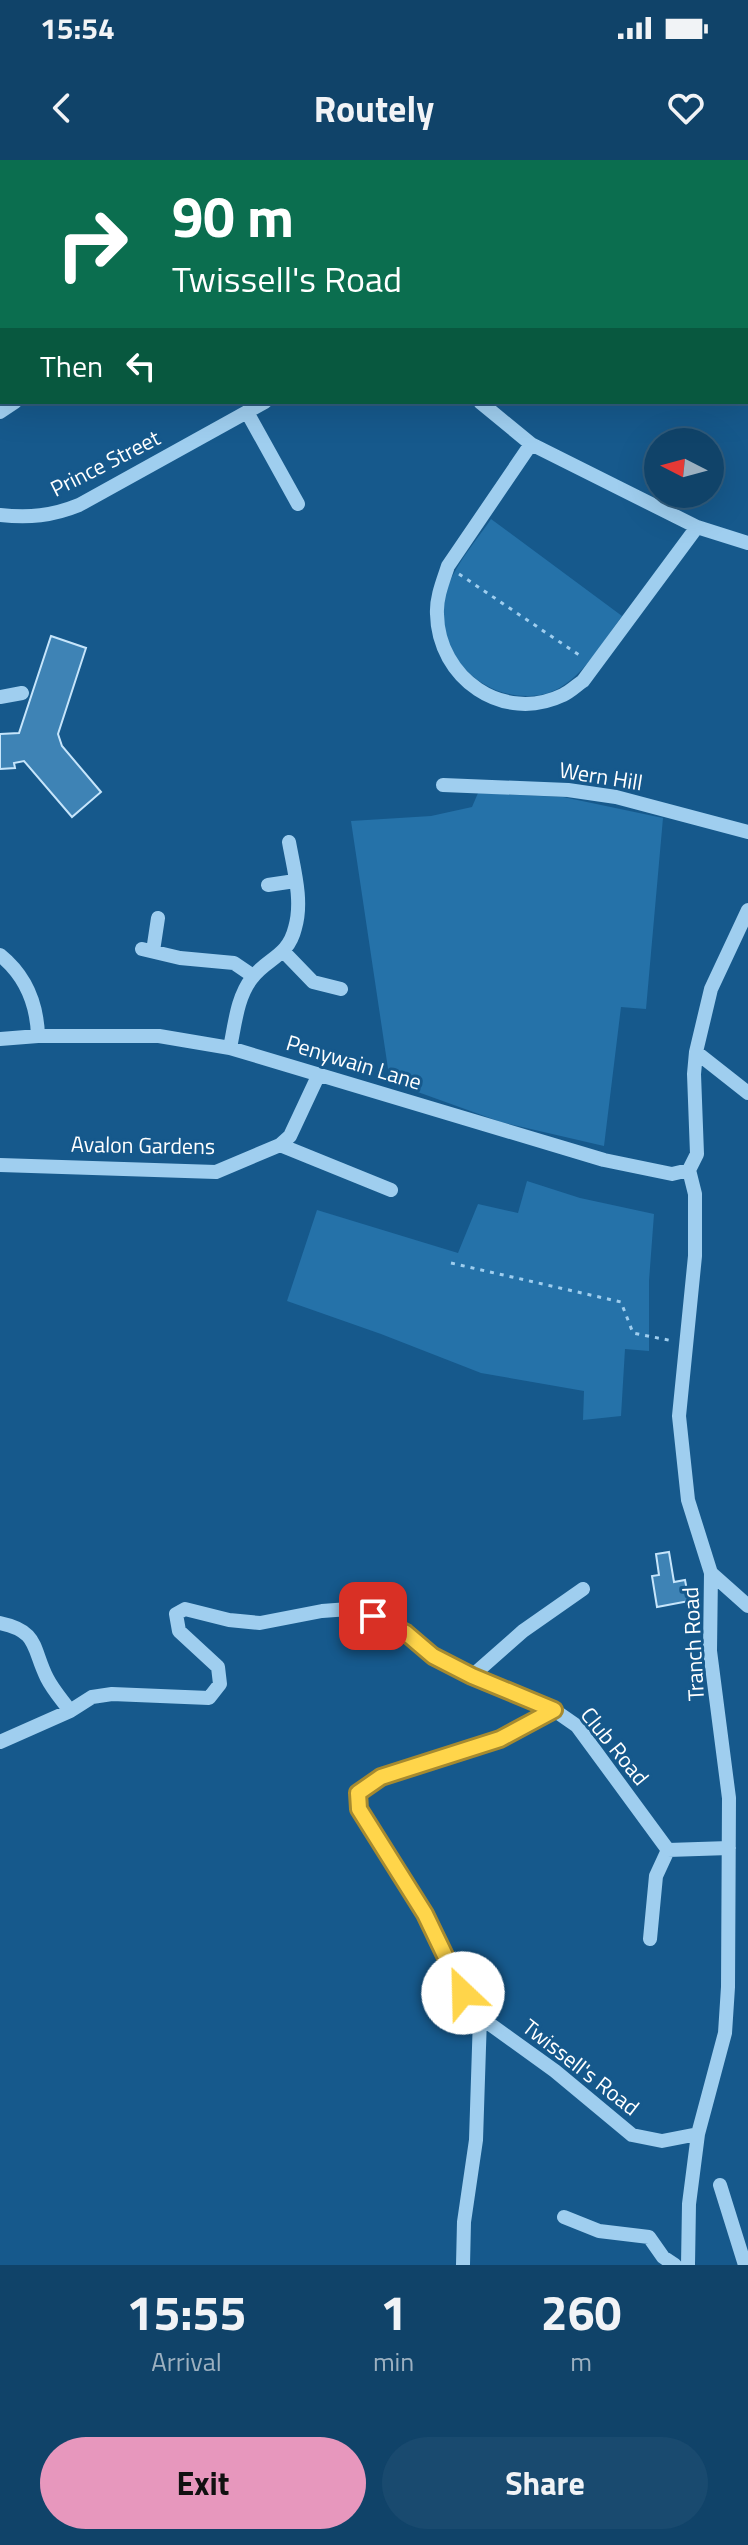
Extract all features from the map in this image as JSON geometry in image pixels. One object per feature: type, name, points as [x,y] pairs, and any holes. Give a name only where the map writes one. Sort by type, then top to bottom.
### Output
[{"type":"street","name":"Prince Street","points":[[0,515],[38,517],[57,514],[79,505],[261,404]]},
{"type":"street","points":[[482,404],[531,444],[697,527],[748,543]]},
{"type":"street","points":[[247,412],[298,504]]},
{"type":"street","points":[[531,444],[448,566],[440,588],[436,613],[440,637],[451,664],[466,683],[486,695],[510,703],[537,703],[563,695],[583,681],[697,527]]},
{"type":"street","points":[[0,697],[22,693]]},
{"type":"street","name":"Wern Hill","points":[[443,785],[568,790],[616,797],[748,832]]},
{"type":"street","points":[[230,1048],[241,997],[253,976],[284,952],[295,929],[298,904],[289,842]]},
{"type":"street","points":[[268,885],[295,881]]},
{"type":"street","name":"Tranch Road","points":[[688,2265],[689,2204],[698,2134],[725,2033],[729,1848],[729,1798],[710,1651],[711,1573],[688,1500],[679,1416],[695,1256],[695,1194],[689,1170],[697,1154],[696,1052],[711,989],[742,936],[748,910]]},
{"type":"street","points":[[158,918],[148,950],[180,958],[234,963],[253,976]]},
{"type":"street","points":[[284,952],[313,982],[341,989]]},
{"type":"street","points":[[0,955],[15,967],[29,991],[37,1014],[38,1036]]},
{"type":"street","name":"Penywain Lane","points":[[0,1039],[159,1036],[230,1048],[604,1160],[672,1174],[689,1170]]},
{"type":"street","points":[[696,1052],[748,1093]]},
{"type":"street","points":[[319,1074],[290,1136],[280,1145],[391,1190]]},
{"type":"street","name":"Avalon Gardens","points":[[0,1165],[216,1172],[280,1145]]},
{"type":"street","points":[[711,1573],[748,1606]]},
{"type":"street","points":[[472,1676],[523,1631],[583,1589]]},
{"type":"street","name":"Club Road","points":[[0,1742],[70,1711],[92,1697],[112,1694],[209,1698],[220,1684],[218,1667],[179,1631],[176,1614],[185,1609],[229,1620],[260,1623],[349,1609],[373,1616],[406,1633],[433,1656],[554,1710],[577,1726],[668,1850]]},
{"type":"street","points":[[0,1623],[17,1626],[32,1637],[48,1679],[70,1711]]},
{"type":"street","name":"Twissell's Road","points":[[554,1710],[500,1739],[381,1777],[358,1793],[359,1809],[425,1914],[463,1993],[480,2017],[555,2071],[632,2135],[662,2141],[698,2134]]},
{"type":"street","points":[[650,1939],[656,1876],[668,1850],[729,1848]]},
{"type":"street","points":[[463,2265],[464,2222],[476,2140],[480,2017]]},
{"type":"street","points":[[720,2185],[745,2265]]},
{"type":"street","points":[[564,2217],[599,2231],[649,2237],[663,2257],[675,2265]]},
{"type":"path","points":[[448,566],[595,665]]},
{"type":"path","points":[[451,1263],[621,1302],[633,1333],[686,1344]]},
{"type":"shaded area","points":[[491,519],[622,616],[577,675],[553,691],[540,695],[518,695],[498,691],[464,668],[445,633],[443,613],[450,582]]},
{"type":"shaded area","points":[[478,793],[563,797],[663,818],[646,1009],[621,1007],[604,1146],[501,1122],[390,1082],[351,821],[431,816],[472,807]]},
{"type":"shaded area","points":[[527,1181],[580,1198],[654,1214],[649,1281],[649,1351],[625,1349],[621,1416],[583,1420],[584,1391],[481,1373],[287,1301],[317,1210],[458,1253],[478,1204],[518,1213]]},
{"type":"building","points":[[51,636],[86,648],[58,734],[62,746],[101,792],[72,817],[24,761],[14,763],[15,768],[0,769],[0,734],[19,733]]},
{"type":"building","points":[[669,1552],[674,1582],[685,1580],[689,1601],[657,1607],[652,1576],[659,1575],[656,1554]]},
{"type":"route","points":[[373,1616],[406,1633],[433,1656],[554,1710],[500,1739],[381,1777],[358,1793],[359,1809],[425,1914],[463,1993]]}]
